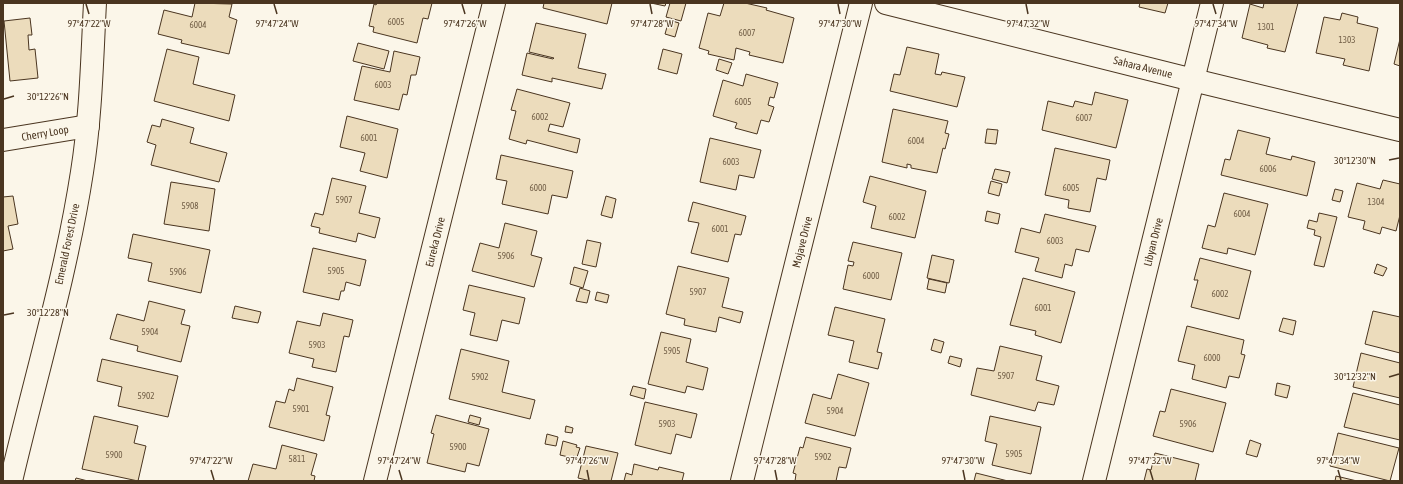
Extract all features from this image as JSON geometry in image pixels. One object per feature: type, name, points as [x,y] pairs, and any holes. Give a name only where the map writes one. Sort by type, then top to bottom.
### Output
[{"type":"street","name":"Emerald Forest Drive","points":[[12,481],[11,444],[73,220],[82,172],[88,126],[95,3]]},
{"type":"street","name":"Eureka Drive","points":[[375,481],[494,3]]},
{"type":"street","name":"Mojave Drive","points":[[742,481],[861,3]]},
{"type":"street","name":"Sahara Avenue","points":[[886,3],[1400,130]]},
{"type":"street","name":"Libyan Drive","points":[[1094,481],[1212,3]]},
{"type":"street","name":"Cherry Loop","points":[[3,140],[88,126]]},
{"type":"building","points":[[195,3],[232,4],[229,17],[237,20],[229,54],[181,43],[182,40],[158,34],[164,10],[192,17]]},
{"type":"building","points":[[377,3],[432,3],[428,19],[423,18],[417,43],[373,32],[374,27],[369,26],[374,4],[376,5]]},
{"type":"building","points":[[544,3],[612,3],[607,24],[543,8]]},
{"type":"building","points":[[651,3],[666,3],[665,6]]},
{"type":"building","points":[[670,3],[686,3],[681,21],[666,17]]},
{"type":"building","points":[[724,3],[745,3],[767,8],[766,10],[794,18],[783,63],[749,55],[750,52],[736,48],[734,60],[708,54],[709,51],[699,48],[708,13],[720,16]]},
{"type":"building","points":[[1140,3],[1168,3],[1165,13],[1139,7]]},
{"type":"building","points":[[1264,3],[1298,3],[1285,52],[1267,48],[1268,45],[1242,38],[1250,4],[1263,8]]},
{"type":"building","points":[[1342,13],[1358,17],[1357,23],[1378,28],[1369,71],[1343,65],[1345,59],[1316,53],[1324,17],[1340,20]]},
{"type":"building","points":[[30,18],[32,35],[28,35],[29,50],[35,49],[38,78],[10,81],[4,21]]},
{"type":"building","points":[[669,20],[679,23],[675,37],[665,34]]},
{"type":"building","points":[[536,23],[586,34],[578,68],[606,74],[602,89],[552,78],[552,82],[522,75],[527,53],[554,58],[529,52]]},
{"type":"building","points":[[1400,39],[1400,66],[1394,64]]},
{"type":"building","points":[[358,43],[389,51],[384,69],[353,61]]},
{"type":"building","points":[[907,47],[939,54],[935,74],[941,75],[942,72],[965,77],[957,107],[890,91],[894,74],[900,75]]},
{"type":"building","points":[[167,49],[199,57],[193,84],[235,95],[229,121],[154,101]]},
{"type":"building","points":[[663,49],[682,54],[677,74],[658,69]]},
{"type":"building","points":[[394,51],[420,57],[416,75],[411,75],[407,95],[403,94],[399,110],[354,100],[362,66],[390,72]]},
{"type":"building","points":[[719,59],[732,63],[728,74],[716,70]]},
{"type":"building","points":[[746,74],[778,83],[774,98],[770,97],[768,105],[774,107],[769,122],[761,120],[757,134],[735,128],[737,123],[713,116],[723,80],[743,86]]},
{"type":"building","points":[[517,89],[570,103],[563,127],[550,124],[548,131],[580,139],[577,153],[527,140],[526,144],[509,139],[516,111],[511,110]]},
{"type":"building","points":[[1095,92],[1128,100],[1116,148],[1042,130],[1048,101],[1073,107],[1075,101],[1092,105]]},
{"type":"building","points":[[893,109],[948,121],[945,133],[949,134],[945,149],[943,148],[937,173],[911,168],[911,165],[907,164],[907,168],[882,162]]},
{"type":"building","points":[[347,116],[398,129],[387,178],[360,171],[365,153],[340,147]]},
{"type":"building","points":[[162,119],[194,128],[190,143],[227,153],[219,182],[151,165],[156,145],[147,142],[152,125],[160,127]]},
{"type":"building","points":[[987,129],[998,130],[996,144],[985,143]]},
{"type":"building","points":[[1238,130],[1270,138],[1266,154],[1291,160],[1292,156],[1315,162],[1307,196],[1221,175],[1225,159],[1230,160]]},
{"type":"building","points":[[710,138],[761,150],[754,178],[739,175],[736,190],[700,182]]},
{"type":"building","points":[[1055,148],[1110,160],[1106,180],[1097,178],[1090,212],[1068,208],[1069,200],[1045,195]]},
{"type":"building","points":[[501,155],[573,171],[567,198],[552,195],[548,214],[502,204],[507,181],[496,179]]},
{"type":"building","points":[[995,169],[1010,172],[1007,183],[992,179]]},
{"type":"building","points":[[870,176],[926,191],[915,238],[871,228],[876,206],[863,202]]},
{"type":"building","points":[[332,178],[366,186],[359,213],[380,218],[375,238],[358,233],[356,242],[319,233],[320,228],[311,226],[315,213],[323,215]]},
{"type":"building","points":[[1383,180],[1400,184],[1400,215],[1396,231],[1382,227],[1380,234],[1363,229],[1365,221],[1348,217],[1357,183],[1380,189]]},
{"type":"building","points":[[991,181],[1002,184],[999,196],[988,193]]},
{"type":"building","points":[[171,182],[215,189],[209,231],[164,224]]},
{"type":"building","points":[[1335,189],[1343,191],[1340,202],[1332,200]]},
{"type":"building","points":[[1224,193],[1268,204],[1255,255],[1228,248],[1227,254],[1202,248],[1208,225],[1215,227]]},
{"type":"building","points":[[13,196],[18,224],[8,226],[13,249],[3,251],[3,197]]},
{"type":"building","points":[[606,196],[616,199],[612,218],[601,215]]},
{"type":"building","points":[[693,202],[746,216],[741,235],[735,234],[728,262],[691,253],[699,223],[688,221]]},
{"type":"building","points":[[987,211],[1000,214],[998,224],[985,221]]},
{"type":"building","points":[[1319,213],[1337,217],[1324,267],[1314,265],[1321,237],[1314,235],[1315,230],[1307,228],[1309,220],[1317,222]]},
{"type":"building","points":[[1045,214],[1096,226],[1089,252],[1076,249],[1072,266],[1065,264],[1062,278],[1035,271],[1039,258],[1015,252],[1021,228],[1040,233]]},
{"type":"building","points":[[505,223],[537,231],[531,255],[542,258],[534,287],[472,271],[480,243],[499,248]]},
{"type":"building","points":[[133,234],[210,250],[201,293],[148,281],[152,263],[128,258]]},
{"type":"building","points":[[587,240],[601,243],[596,267],[582,264]]},
{"type":"building","points":[[853,242],[902,253],[891,300],[843,289],[848,265],[853,266],[854,262],[848,261]]},
{"type":"building","points":[[313,248],[366,260],[360,286],[346,282],[344,291],[341,291],[339,300],[303,292]]},
{"type":"building","points":[[932,255],[954,260],[949,283],[927,278]]},
{"type":"building","points":[[1200,258],[1251,271],[1239,319],[1191,307],[1198,280],[1194,280]]},
{"type":"building","points":[[1377,264],[1387,268],[1383,276],[1374,273]]},
{"type":"building","points":[[678,266],[729,278],[722,307],[743,312],[740,323],[719,317],[716,332],[684,325],[685,319],[666,314]]},
{"type":"building","points":[[574,267],[588,271],[583,288],[570,284]]},
{"type":"building","points":[[1023,278],[1075,292],[1061,343],[1035,335],[1036,331],[1010,325]]},
{"type":"building","points":[[929,279],[947,283],[945,293],[927,289]]},
{"type":"building","points":[[469,285],[525,298],[519,324],[502,320],[497,341],[470,335],[475,313],[463,310]]},
{"type":"building","points":[[580,288],[590,291],[587,303],[576,301]]},
{"type":"building","points":[[597,292],[609,295],[607,303],[595,300]]},
{"type":"building","points":[[149,301],[185,310],[181,324],[190,326],[181,362],[137,351],[138,346],[110,339],[117,314],[144,321]]},
{"type":"building","points":[[235,306],[261,312],[258,323],[232,318]]},
{"type":"building","points":[[835,307],[885,319],[877,352],[882,353],[878,369],[849,362],[854,341],[828,335]]},
{"type":"building","points":[[1373,311],[1400,317],[1400,353],[1365,344]]},
{"type":"building","points":[[323,313],[353,320],[349,337],[344,336],[336,372],[312,367],[314,359],[289,353],[297,321],[320,326]]},
{"type":"building","points":[[1283,318],[1296,321],[1293,335],[1279,331]]},
{"type":"building","points":[[1187,326],[1244,340],[1241,354],[1245,355],[1239,378],[1229,376],[1226,388],[1192,379],[1195,365],[1178,361]]},
{"type":"building","points":[[661,332],[691,339],[686,362],[708,368],[703,390],[687,386],[685,393],[648,384]]},
{"type":"building","points":[[934,339],[944,342],[941,353],[931,350]]},
{"type":"building","points":[[1000,346],[1042,356],[1036,380],[1059,386],[1054,405],[1038,402],[1035,411],[971,395],[977,368],[994,371]]},
{"type":"building","points":[[461,349],[509,361],[502,392],[535,400],[530,419],[449,399]]},
{"type":"building","points":[[1361,353],[1400,363],[1400,398],[1353,387]]},
{"type":"building","points":[[950,356],[962,359],[960,367],[948,363]]},
{"type":"building","points":[[102,359],[178,376],[168,417],[118,406],[122,387],[97,381]]},
{"type":"building","points":[[838,374],[869,383],[855,436],[805,423],[813,394],[831,399]]},
{"type":"building","points":[[297,378],[333,387],[326,415],[330,416],[324,441],[269,427],[276,401],[285,403],[289,389],[294,391]]},
{"type":"building","points":[[1277,383],[1290,386],[1287,398],[1275,395]]},
{"type":"building","points":[[633,386],[646,389],[644,399],[630,395]]},
{"type":"building","points":[[1171,389],[1226,403],[1213,452],[1153,436],[1160,411],[1165,412]]},
{"type":"building","points":[[1353,393],[1400,405],[1400,440],[1344,427]]},
{"type":"building","points":[[645,402],[697,414],[691,438],[676,434],[671,454],[635,445]]},
{"type":"building","points":[[436,415],[489,429],[479,466],[467,463],[465,472],[427,463],[434,434],[431,433]]},
{"type":"building","points":[[470,415],[481,418],[479,425],[468,422]]},
{"type":"building","points":[[94,416],[138,426],[134,443],[146,446],[138,481],[82,469]]},
{"type":"building","points":[[990,416],[1041,427],[1031,474],[992,465],[997,444],[985,441]]},
{"type":"building","points":[[566,426],[573,428],[572,433],[565,432]]},
{"type":"building","points":[[1338,433],[1399,448],[1390,481],[1330,466]]},
{"type":"building","points":[[547,434],[558,437],[556,446],[545,444]]},
{"type":"building","points":[[806,437],[851,448],[846,468],[839,467],[836,481],[795,481],[796,474],[793,473],[800,447],[803,448]]},
{"type":"building","points":[[1250,440],[1261,444],[1257,457],[1246,454]]},
{"type":"building","points":[[563,441],[577,445],[576,447],[580,448],[577,457],[573,456],[573,458],[560,455]]},
{"type":"building","points":[[282,445],[317,454],[311,475],[315,476],[314,481],[248,481],[253,464],[276,469]]},
{"type":"building","points":[[586,446],[618,453],[611,481],[591,481],[578,478]]},
{"type":"building","points":[[1155,453],[1199,464],[1195,481],[1144,481],[1147,469],[1151,470]]},
{"type":"building","points":[[634,464],[658,470],[659,467],[684,473],[682,481],[624,481],[626,473],[632,475]]},
{"type":"building","points":[[976,473],[1008,481],[974,481]]},
{"type":"building","points":[[1336,476],[1357,481],[1335,481]]},
{"type":"building","points":[[76,478],[88,481],[75,481]]}]
